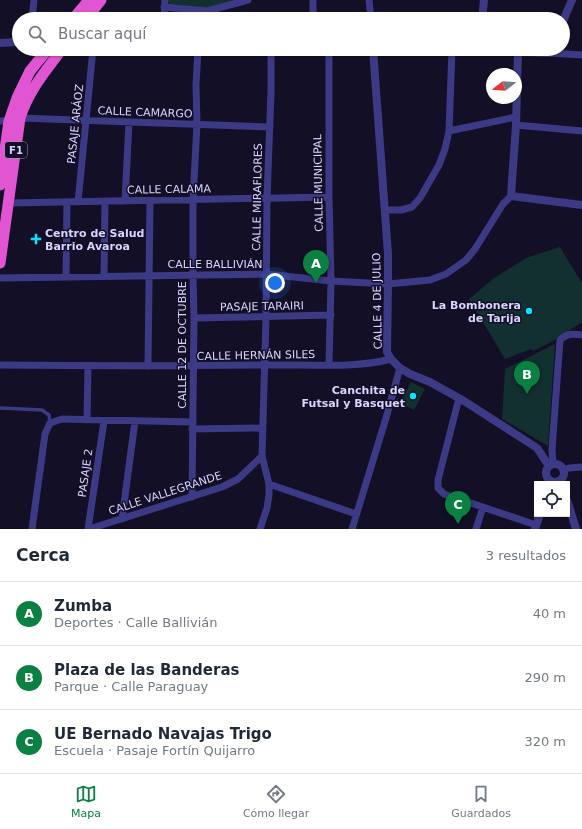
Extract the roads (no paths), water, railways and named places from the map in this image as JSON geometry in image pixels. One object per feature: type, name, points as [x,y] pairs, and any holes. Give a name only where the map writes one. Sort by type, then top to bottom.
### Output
[{"type":"highway","points":[[79,12],[89,0]]},
{"type":"highway","points":[[92,12],[101,0]]},
{"type":"highway","name":"F1","points":[[0,185],[4,121],[30,71],[42,56]]},
{"type":"highway","name":"F1","points":[[0,263],[20,118],[25,102],[57,56]]},
{"type":"street","points":[[33,12],[34,0]]},
{"type":"street","points":[[165,4],[207,11],[248,0]]},
{"type":"street","points":[[313,0],[313,12]]},
{"type":"street","points":[[369,0],[370,12]]},
{"type":"street","points":[[483,12],[484,0]]},
{"type":"street","points":[[567,12],[572,0]]},
{"type":"street","points":[[0,43],[12,42]]},
{"type":"street","points":[[570,53],[582,55]]},
{"type":"street","name":"PASAJE ARÁOZ","points":[[78,202],[92,56]]},
{"type":"street","name":"CALLE 12 DE OCTUBRE","points":[[192,497],[194,318],[193,199],[197,124],[196,85],[198,56]]},
{"type":"street","name":"CALLE MIRAFLORES","points":[[260,529],[268,501],[269,484],[262,456],[271,56]]},
{"type":"street","name":"CALLE MUNICIPAL","points":[[329,56],[329,197],[332,281],[329,365]]},
{"type":"street","name":"CALLE 4 DE JULIO","points":[[374,56],[385,210],[388,284],[387,352],[400,368],[459,398],[537,448],[551,465]]},
{"type":"street","points":[[385,210],[401,210],[412,207],[420,198],[439,165],[445,149],[449,131],[452,56]]},
{"type":"street","points":[[518,56],[516,121],[511,196],[582,205]]},
{"type":"street","name":"CALLE CAMARGO","points":[[20,118],[270,127]]},
{"type":"street","points":[[449,131],[516,121],[582,132]]},
{"type":"street","points":[[125,201],[129,122]]},
{"type":"street","name":"CALLE BALLIVIÁN","points":[[0,278],[266,274],[332,281],[388,284],[430,280],[446,274],[466,260],[475,249],[503,204],[511,196]]},
{"type":"street","name":"CALLE CALAMA","points":[[9,203],[329,197]]},
{"type":"street","points":[[148,366],[150,200]]},
{"type":"street","points":[[104,276],[105,201]]},
{"type":"street","points":[[66,277],[67,202]]},
{"type":"street","name":"PASAJE TARAIRI","points":[[194,318],[331,315]]},
{"type":"street","points":[[550,481],[546,473],[551,465],[560,340],[569,334],[582,335]]},
{"type":"street","name":"CALLE HERNÁN SILES","points":[[0,365],[193,367],[329,365],[370,363],[391,358]]},
{"type":"street","points":[[87,420],[88,366]]},
{"type":"street","points":[[352,529],[400,368]]},
{"type":"street","points":[[459,398],[438,480],[438,488],[444,494],[535,527],[539,517]]},
{"type":"street","points":[[32,529],[46,434],[50,423],[62,419],[135,421],[263,428]]},
{"type":"street","name":"PASAJE 2","points":[[88,529],[104,421]]},
{"type":"street","points":[[122,519],[135,421]]},
{"type":"street","name":"CALLE VALLEGRANDE","points":[[88,529],[222,487],[238,479],[262,456]]},
{"type":"street","points":[[551,465],[560,466],[563,470],[564,475],[561,481]]},
{"type":"street","points":[[563,470],[582,466]]},
{"type":"street","points":[[269,484],[356,514]]},
{"type":"street","points":[[476,529],[483,507]]},
{"type":"street","points":[[570,510],[576,529]]},
{"type":"lane","points":[[0,408],[42,410],[49,415],[50,423]]},
{"type":"place","name":"Centro de Salud Barrio Avaroa","points":[[36,239]]},
{"type":"place","name":"Zumba","points":[[316,283]]},
{"type":"place","name":"La Bombonera de Tarija","points":[[529,311]]},
{"type":"place","name":"Plaza de las Banderas","points":[[527,394]]},
{"type":"place","name":"Canchita de Futsal y Basquet","points":[[413,396]]},
{"type":"place","name":"UE Bernado Navajas Trigo","points":[[458,524]]}]
